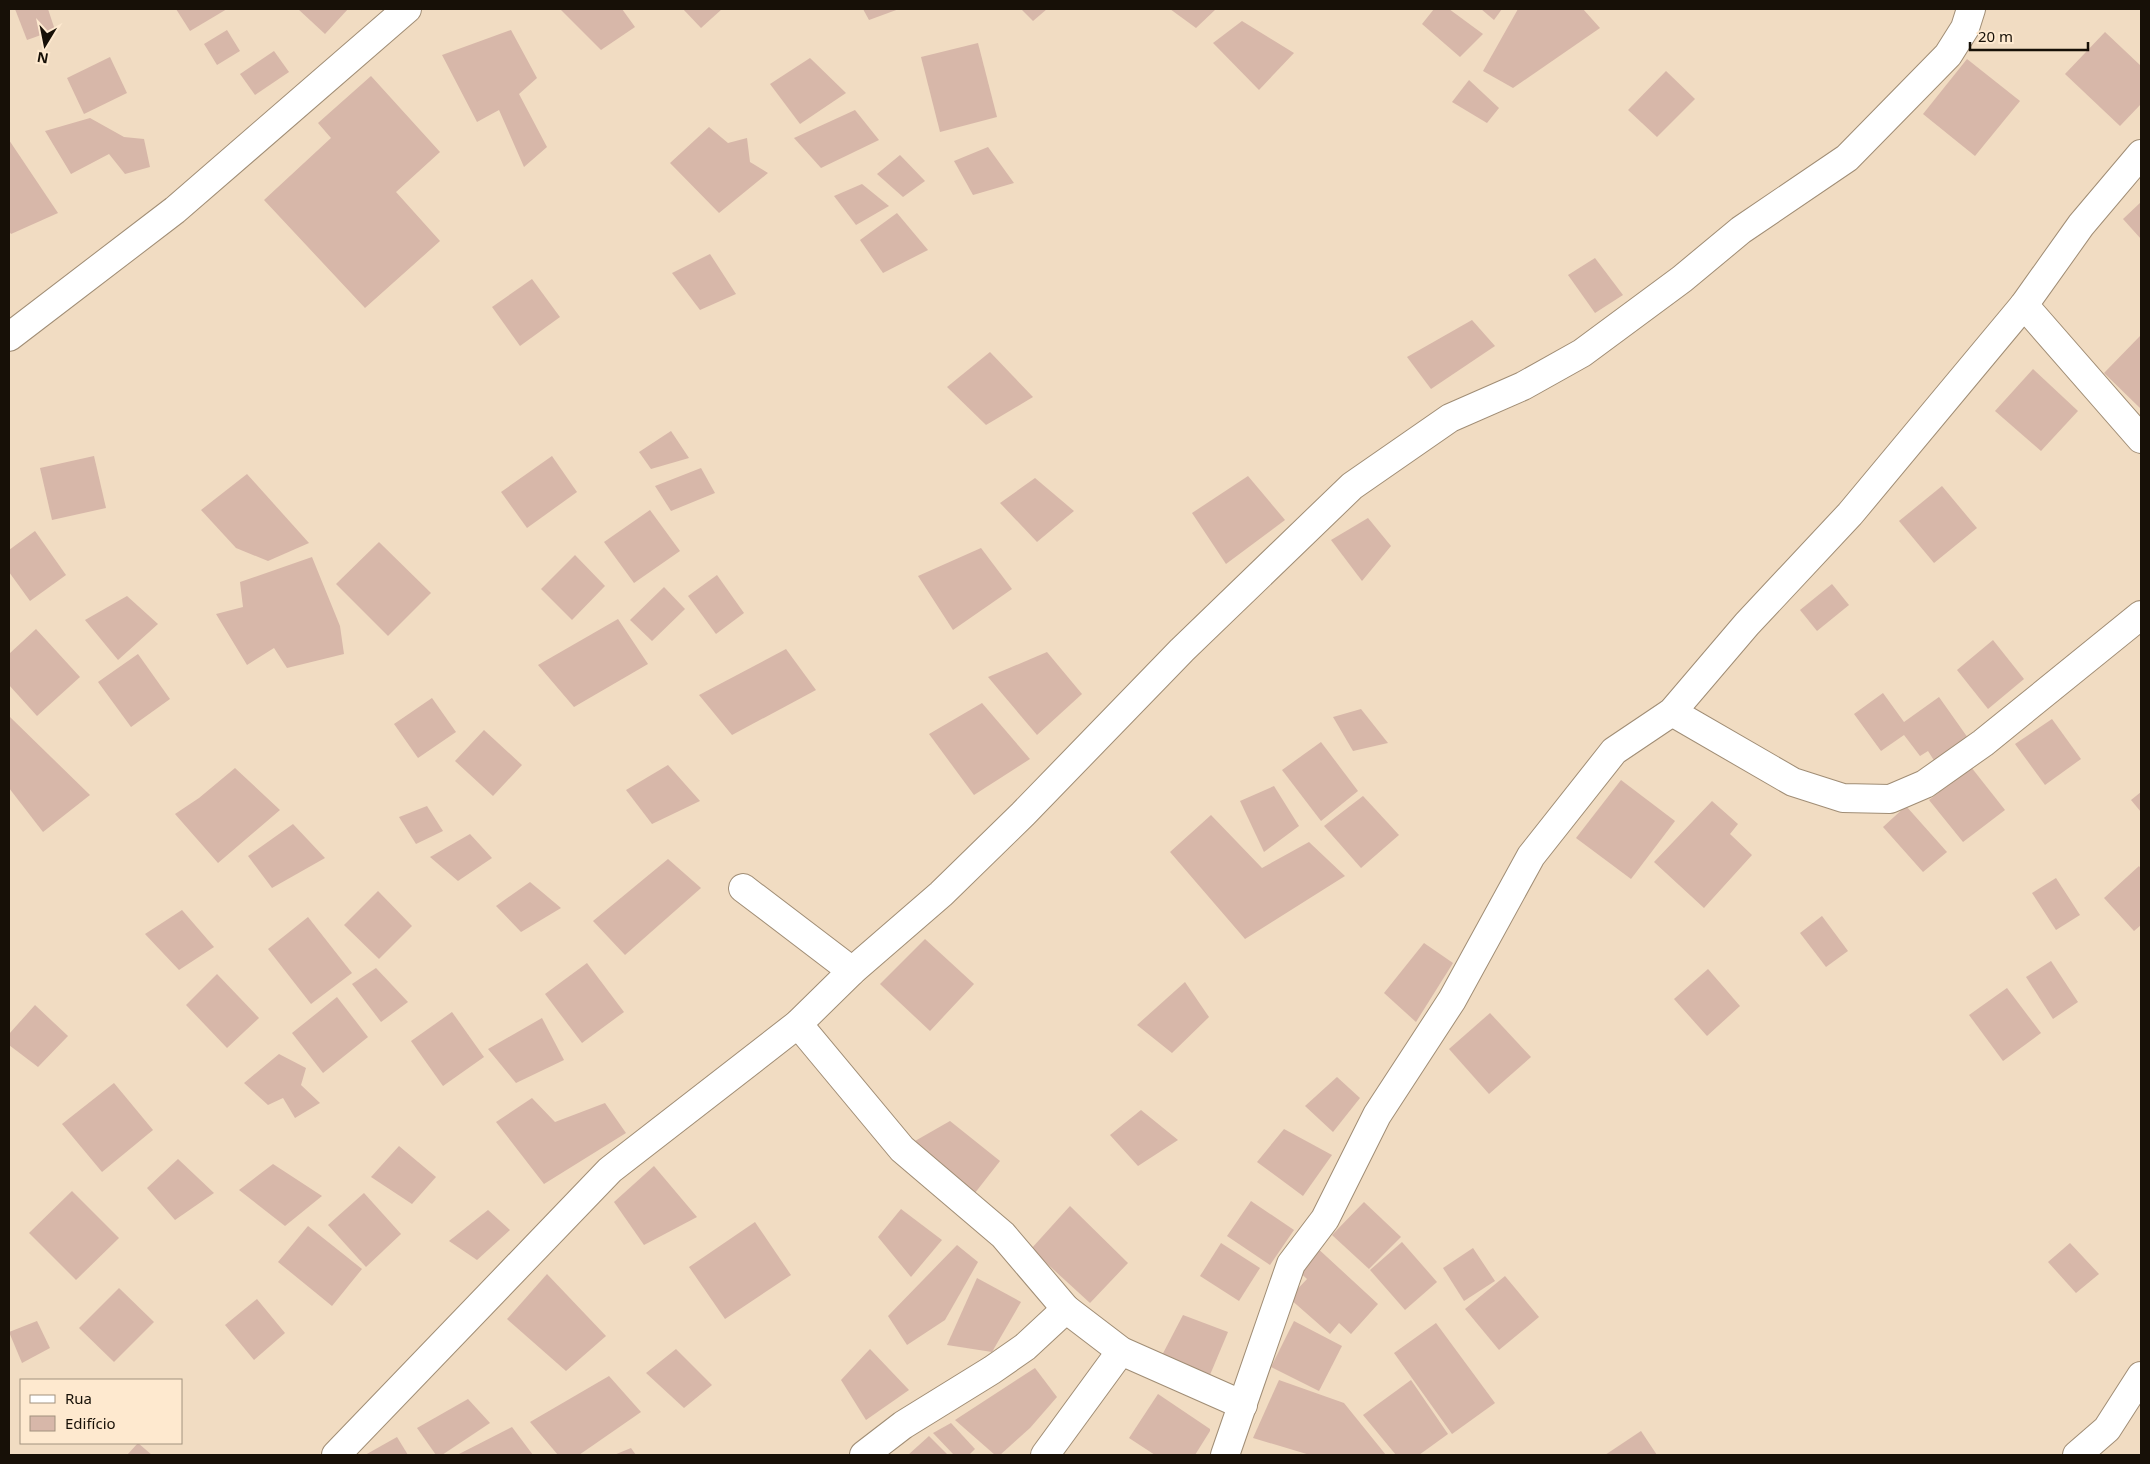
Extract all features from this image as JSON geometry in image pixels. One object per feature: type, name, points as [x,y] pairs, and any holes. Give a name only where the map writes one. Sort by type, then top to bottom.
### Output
[{"type":"street","points":[[9,337],[175,210],[407,9]]},
{"type":"street","points":[[336,1455],[610,1170],[798,1024],[852,972],[941,894],[1182,650],[1352,486],[1450,418],[1523,386],[1582,353],[1682,279],[1741,230],[1847,158],[1948,55],[1965,28],[1971,9]]},
{"type":"street","points":[[1225,1455],[1291,1264],[1326,1219],[1377,1115],[1452,1000],[1531,856],[1614,751],[1672,712],[1747,624],[1850,514],[2024,305],[2081,225],[2141,154]]},
{"type":"street","points":[[2024,305],[2141,440]]},
{"type":"street","points":[[1672,712],[1793,782],[1843,798],[1890,800],[1925,784],[1983,743],[2141,616]]},
{"type":"street","points":[[743,888],[852,972]]},
{"type":"street","points":[[798,1024],[902,1149],[1003,1235],[1066,1309],[1121,1351],[1243,1405]]},
{"type":"street","points":[[864,1455],[904,1425],[1025,1347],[1066,1309]]},
{"type":"street","points":[[1045,1455],[1121,1351]]},
{"type":"street","points":[[2077,1455],[2107,1429],[2141,1376]]},
{"type":"building","points":[[15,9],[48,9],[55,30],[27,40]]},
{"type":"building","points":[[176,9],[227,9],[190,31]]},
{"type":"building","points":[[298,9],[348,9],[325,34]]},
{"type":"building","points":[[560,9],[622,9],[635,27],[601,50]]},
{"type":"building","points":[[683,9],[722,9],[701,28]]},
{"type":"building","points":[[863,9],[899,9],[869,20]]},
{"type":"building","points":[[1021,9],[1047,9],[1033,21]]},
{"type":"building","points":[[1170,9],[1216,9],[1196,28]]},
{"type":"building","points":[[1434,9],[1449,9],[1483,34],[1460,57],[1422,24]]},
{"type":"building","points":[[1481,9],[1502,9],[1494,20]]},
{"type":"building","points":[[1518,9],[1583,9],[1600,28],[1513,88],[1483,71]]},
{"type":"building","points":[[1242,21],[1294,53],[1259,90],[1213,43]]},
{"type":"building","points":[[227,30],[240,51],[217,65],[204,44]]},
{"type":"building","points":[[511,30],[537,78],[519,94],[547,147],[524,167],[499,110],[477,122],[442,55]]},
{"type":"building","points":[[2105,32],[2141,66],[2141,104],[2120,126],[2065,74]]},
{"type":"building","points":[[978,43],[997,117],[940,132],[921,57]]},
{"type":"building","points":[[274,51],[289,72],[255,95],[240,74]]},
{"type":"building","points":[[110,57],[127,93],[84,114],[67,78]]},
{"type":"building","points":[[810,58],[846,93],[800,124],[770,84]]},
{"type":"building","points":[[1967,59],[2020,101],[1975,156],[1923,114]]},
{"type":"building","points":[[1666,71],[1695,99],[1657,137],[1628,110]]},
{"type":"building","points":[[371,76],[440,152],[396,192],[440,241],[365,308],[264,200],[331,138],[318,123]]},
{"type":"building","points":[[1469,80],[1499,108],[1487,123],[1452,102]]},
{"type":"building","points":[[855,110],[879,140],[821,168],[794,138]]},
{"type":"building","points":[[90,118],[124,137],[144,139],[150,167],[125,174],[109,154],[71,174],[45,131]]},
{"type":"building","points":[[709,127],[728,143],[747,138],[750,162],[768,173],[719,213],[670,163]]},
{"type":"building","points":[[9,140],[58,213],[11,234],[9,231]]},
{"type":"building","points":[[988,147],[1014,183],[973,195],[954,161]]},
{"type":"building","points":[[900,155],[925,181],[903,197],[877,174]]},
{"type":"building","points":[[862,184],[889,206],[856,225],[834,196]]},
{"type":"building","points":[[2141,202],[2141,239],[2123,219]]},
{"type":"building","points":[[897,213],[928,250],[883,273],[860,240]]},
{"type":"building","points":[[710,254],[736,294],[700,310],[672,273]]},
{"type":"building","points":[[1595,258],[1623,295],[1595,313],[1568,275]]},
{"type":"building","points":[[532,279],[560,317],[520,346],[492,307]]},
{"type":"building","points":[[1472,320],[1495,346],[1431,389],[1407,357]]},
{"type":"building","points":[[2141,335],[2141,409],[2104,373]]},
{"type":"building","points":[[990,352],[1033,397],[986,425],[947,387]]},
{"type":"building","points":[[2033,369],[2078,411],[2041,451],[1995,411]]},
{"type":"building","points":[[671,431],[689,458],[651,469],[639,452]]},
{"type":"building","points":[[94,456],[106,508],[52,520],[40,468]]},
{"type":"building","points":[[552,456],[577,492],[527,528],[501,492]]},
{"type":"building","points":[[701,468],[715,493],[671,511],[655,486]]},
{"type":"building","points":[[247,474],[309,543],[268,561],[236,548],[201,510]]},
{"type":"building","points":[[1248,476],[1285,520],[1226,564],[1192,513]]},
{"type":"building","points":[[1035,478],[1074,511],[1037,542],[1000,503]]},
{"type":"building","points":[[1942,486],[1977,528],[1934,563],[1899,521]]},
{"type":"building","points":[[650,510],[680,551],[634,583],[604,542]]},
{"type":"building","points":[[1368,518],[1391,546],[1362,581],[1331,540]]},
{"type":"building","points":[[35,531],[66,575],[30,601],[9,572],[9,550]]},
{"type":"building","points":[[379,542],[431,593],[388,636],[336,584]]},
{"type":"building","points":[[981,548],[1012,589],[953,630],[918,576]]},
{"type":"building","points":[[575,555],[605,586],[572,620],[541,589]]},
{"type":"building","points":[[312,557],[340,626],[344,654],[287,668],[274,648],[247,665],[216,614],[243,607],[240,582]]},
{"type":"building","points":[[717,575],[744,613],[716,634],[688,596]]},
{"type":"building","points":[[1832,584],[1849,605],[1817,631],[1800,610]]},
{"type":"building","points":[[664,587],[685,609],[652,641],[630,620]]},
{"type":"building","points":[[127,596],[158,624],[118,660],[85,620]]},
{"type":"building","points":[[618,619],[648,664],[574,707],[538,665]]},
{"type":"building","points":[[36,629],[80,677],[37,716],[9,685],[9,654]]},
{"type":"building","points":[[1993,640],[2024,679],[1988,709],[1957,670]]},
{"type":"building","points":[[786,649],[816,690],[732,735],[699,695]]},
{"type":"building","points":[[1047,652],[1082,694],[1037,735],[988,677]]},
{"type":"building","points":[[138,654],[170,699],[131,727],[98,682]]},
{"type":"building","points":[[1883,693],[1904,722],[1939,697],[1968,738],[1935,762],[1928,751],[1920,756],[1904,735],[1881,751],[1854,714]]},
{"type":"building","points":[[432,698],[456,732],[418,758],[394,724]]},
{"type":"building","points":[[982,703],[1030,759],[974,795],[929,734]]},
{"type":"building","points":[[1361,709],[1388,743],[1353,751],[1333,717]]},
{"type":"building","points":[[10,717],[90,795],[43,832],[9,788]]},
{"type":"building","points":[[2052,719],[2081,759],[2045,785],[2015,744]]},
{"type":"building","points":[[484,730],[522,765],[493,796],[455,761]]},
{"type":"building","points":[[1321,742],[1358,791],[1321,821],[1282,770]]},
{"type":"building","points":[[668,765],[700,801],[652,824],[626,790]]},
{"type":"building","points":[[1971,767],[2005,810],[1963,842],[1929,800]]},
{"type":"building","points":[[235,768],[280,810],[218,863],[175,814],[199,798]]},
{"type":"building","points":[[1621,780],[1675,821],[1631,879],[1576,838]]},
{"type":"building","points":[[1274,786],[1299,826],[1264,852],[1240,801]]},
{"type":"building","points":[[2141,792],[2141,812],[2131,800]]},
{"type":"building","points":[[1363,796],[1399,835],[1361,868],[1324,826]]},
{"type":"building","points":[[1712,801],[1738,824],[1730,834],[1752,855],[1704,908],[1654,862]]},
{"type":"building","points":[[427,806],[443,831],[416,844],[399,817]]},
{"type":"building","points":[[1906,806],[1947,852],[1923,872],[1883,827]]},
{"type":"building","points":[[1211,815],[1262,868],[1309,842],[1345,876],[1245,939],[1170,852]]},
{"type":"building","points":[[293,824],[325,858],[272,888],[248,856]]},
{"type":"building","points":[[470,834],[492,858],[458,881],[430,857]]},
{"type":"building","points":[[668,859],[701,888],[625,955],[593,921]]},
{"type":"building","points":[[2139,866],[2141,869],[2141,925],[2134,931],[2104,898]]},
{"type":"building","points":[[2056,878],[2080,915],[2056,930],[2032,893]]},
{"type":"building","points":[[530,882],[561,908],[521,932],[496,906]]},
{"type":"building","points":[[378,891],[412,926],[379,959],[344,925]]},
{"type":"building","points":[[182,910],[214,947],[179,970],[145,934]]},
{"type":"building","points":[[1822,916],[1848,951],[1826,967],[1800,933]]},
{"type":"building","points":[[308,917],[352,973],[311,1004],[268,949]]},
{"type":"building","points":[[925,939],[974,984],[930,1031],[880,984]]},
{"type":"building","points":[[1424,943],[1453,963],[1416,1022],[1384,993]]},
{"type":"building","points":[[2051,961],[2078,1002],[2053,1019],[2026,977]]},
{"type":"building","points":[[587,963],[624,1012],[582,1043],[545,994]]},
{"type":"building","points":[[376,968],[408,1002],[381,1022],[352,984]]},
{"type":"building","points":[[1708,969],[1740,1006],[1707,1036],[1674,999]]},
{"type":"building","points":[[217,974],[259,1018],[227,1048],[186,1005]]},
{"type":"building","points":[[1185,982],[1209,1017],[1172,1053],[1137,1025]]},
{"type":"building","points":[[2007,988],[2041,1033],[2003,1061],[1969,1015]]},
{"type":"building","points":[[337,997],[368,1037],[323,1073],[292,1033]]},
{"type":"building","points":[[35,1005],[68,1036],[38,1067],[9,1045],[9,1034]]},
{"type":"building","points":[[452,1012],[484,1057],[443,1086],[411,1041]]},
{"type":"building","points":[[1490,1013],[1531,1057],[1489,1094],[1449,1049]]},
{"type":"building","points":[[542,1018],[564,1060],[516,1083],[488,1049]]},
{"type":"building","points":[[279,1054],[306,1068],[301,1085],[320,1103],[295,1118],[283,1098],[268,1105],[244,1083]]},
{"type":"building","points":[[1337,1077],[1360,1098],[1333,1132],[1305,1106]]},
{"type":"building","points":[[114,1083],[153,1130],[102,1172],[62,1124]]},
{"type":"building","points":[[532,1098],[555,1122],[605,1103],[626,1133],[544,1184],[496,1122]]},
{"type":"building","points":[[1141,1110],[1178,1140],[1138,1166],[1110,1135]]},
{"type":"building","points":[[950,1121],[1000,1161],[971,1198],[908,1145]]},
{"type":"building","points":[[1284,1129],[1332,1155],[1303,1196],[1257,1162]]},
{"type":"building","points":[[399,1146],[436,1177],[412,1204],[371,1177]]},
{"type":"building","points":[[178,1159],[214,1193],[175,1220],[147,1188]]},
{"type":"building","points":[[273,1164],[322,1196],[285,1226],[239,1190]]},
{"type":"building","points":[[654,1166],[697,1217],[644,1245],[614,1202]]},
{"type":"building","points":[[72,1191],[119,1238],[76,1280],[29,1233]]},
{"type":"building","points":[[364,1193],[401,1234],[366,1267],[328,1225]]},
{"type":"building","points":[[1251,1201],[1294,1230],[1270,1265],[1227,1236]]},
{"type":"building","points":[[1364,1202],[1401,1237],[1369,1269],[1332,1235]]},
{"type":"building","points":[[1070,1206],[1128,1263],[1090,1303],[1031,1249]]},
{"type":"building","points":[[901,1209],[942,1240],[911,1277],[878,1237]]},
{"type":"building","points":[[488,1210],[510,1230],[477,1260],[449,1241]]},
{"type":"building","points":[[755,1222],[791,1275],[725,1319],[689,1267]]},
{"type":"building","points":[[308,1226],[362,1269],[332,1306],[278,1262]]},
{"type":"building","points":[[1402,1242],[1437,1282],[1405,1310],[1370,1270]]},
{"type":"building","points":[[1221,1243],[1260,1268],[1239,1301],[1200,1276]]},
{"type":"building","points":[[2070,1243],[2099,1274],[2076,1293],[2048,1262]]},
{"type":"building","points":[[957,1245],[978,1262],[945,1320],[907,1345],[888,1316]]},
{"type":"building","points":[[1314,1245],[1378,1304],[1351,1334],[1339,1323],[1330,1334],[1289,1298],[1307,1279],[1294,1267]]},
{"type":"building","points":[[1473,1248],[1495,1281],[1464,1301],[1443,1268]]},
{"type":"building","points":[[547,1274],[606,1336],[566,1371],[507,1319]]},
{"type":"building","points":[[1505,1276],[1539,1317],[1499,1350],[1465,1309]]},
{"type":"building","points":[[977,1278],[1021,1302],[992,1352],[947,1345]]},
{"type":"building","points":[[119,1288],[154,1322],[114,1362],[79,1328]]},
{"type":"building","points":[[257,1299],[285,1333],[254,1360],[225,1325]]},
{"type":"building","points":[[1183,1315],[1228,1332],[1207,1382],[1159,1361]]},
{"type":"building","points":[[37,1321],[50,1348],[22,1363],[9,1332]]},
{"type":"building","points":[[1294,1321],[1342,1346],[1319,1391],[1271,1367]]},
{"type":"building","points":[[1436,1323],[1495,1403],[1452,1434],[1394,1353]]},
{"type":"building","points":[[676,1349],[712,1385],[684,1408],[646,1373]]},
{"type":"building","points":[[870,1349],[909,1390],[866,1420],[841,1380]]},
{"type":"building","points":[[1035,1368],[1057,1397],[1030,1428],[1000,1455],[995,1455],[955,1420]]},
{"type":"building","points":[[609,1376],[641,1412],[579,1455],[558,1455],[530,1422]]},
{"type":"building","points":[[1279,1380],[1344,1403],[1386,1455],[1310,1455],[1253,1438]]},
{"type":"building","points":[[1411,1380],[1448,1434],[1419,1455],[1396,1455],[1363,1415]]},
{"type":"building","points":[[1158,1394],[1210,1429],[1195,1455],[1155,1455],[1129,1438]]},
{"type":"building","points":[[468,1399],[490,1423],[442,1455],[436,1455],[417,1428]]},
{"type":"building","points":[[951,1423],[975,1449],[969,1455],[954,1455],[933,1433]]},
{"type":"building","points":[[512,1427],[533,1455],[459,1454]]},
{"type":"building","points":[[1641,1431],[1657,1455],[1605,1455]]},
{"type":"building","points":[[929,1436],[948,1455],[908,1455]]},
{"type":"building","points":[[397,1437],[408,1455],[365,1455]]},
{"type":"building","points":[[139,1444],[152,1455],[127,1455]]},
{"type":"building","points":[[631,1448],[636,1455],[614,1455]]}]
